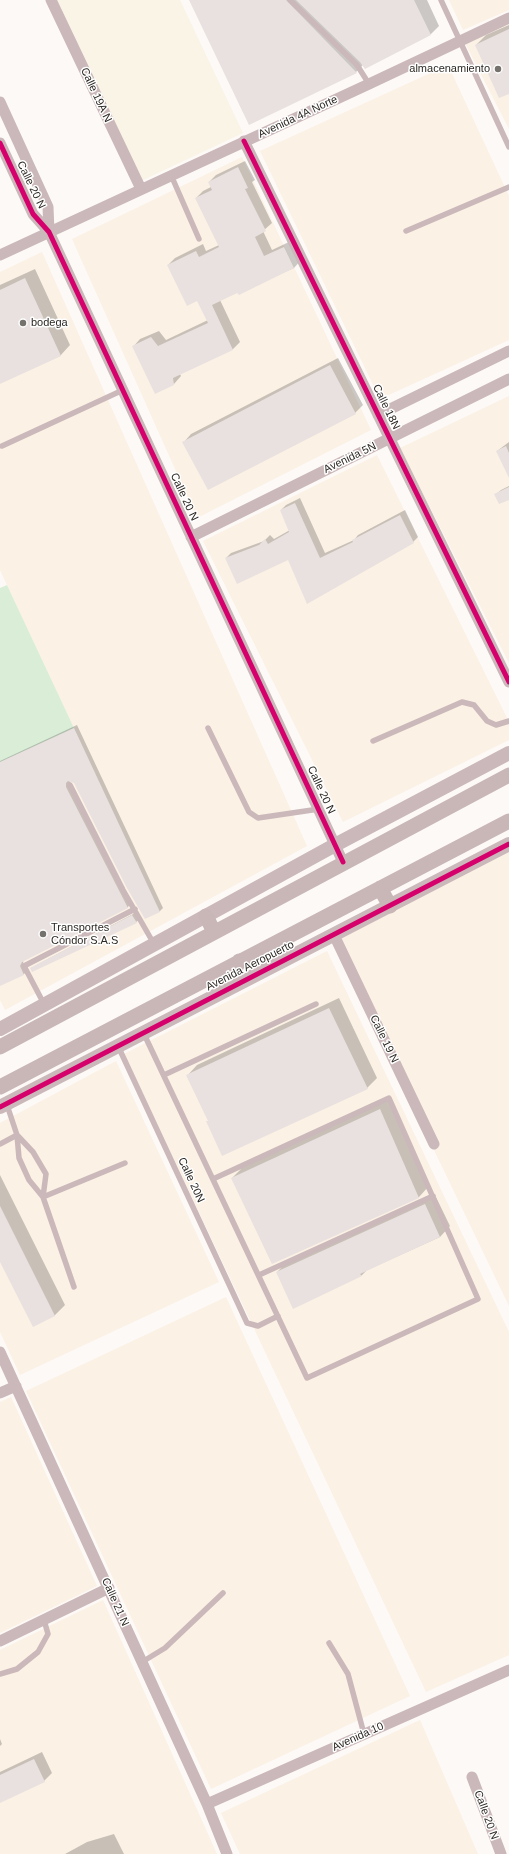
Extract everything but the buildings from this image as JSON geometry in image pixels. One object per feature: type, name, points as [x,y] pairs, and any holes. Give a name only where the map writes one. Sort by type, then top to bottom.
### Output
[{"type":"main road","points":[[0,1047],[343,862],[509,775]]},
{"type":"main road","name":"Avenida Aeropuerto","points":[[0,1087],[509,821]]},
{"type":"main road","points":[[380,888],[390,906]]},
{"type":"main road","points":[[206,916],[214,932]]},
{"type":"main road","points":[[225,990],[239,961]]},
{"type":"street","name":"Calle 19A N","points":[[51,0],[141,189]]},
{"type":"street","name":"Avenida 4A Norte","points":[[0,255],[509,18]]},
{"type":"street","name":"Calle 20 N","points":[[0,102],[48,207],[49,232]]},
{"type":"street","name":"Calle 18N","points":[[244,142],[509,682]]},
{"type":"street","name":"Calle 20 N","points":[[0,143],[33,214],[49,232],[343,862]]},
{"type":"street","points":[[378,415],[509,351]]},
{"type":"street","name":"Avenida 5N","points":[[191,537],[509,379]]},
{"type":"street","points":[[1,1024],[44,1004],[335,845],[509,753]]},
{"type":"street","name":"Avenida Aeropuerto","points":[[3,1105],[509,844]]},
{"type":"street","name":"Calle 19 N","points":[[334,935],[434,1144]]},
{"type":"street","name":"Calle 21 N","points":[[0,1352],[207,1804],[227,1854]]},
{"type":"street","points":[[0,1393],[16,1386]]},
{"type":"street","points":[[0,1641],[109,1588]]},
{"type":"street","name":"Avenida 10","points":[[207,1804],[509,1670]]},
{"type":"street","name":"Calle 20 N","points":[[472,1777],[500,1854]]},
{"type":"lane","points":[[290,0],[357,65],[369,84]]},
{"type":"lane","points":[[441,0],[509,147]]},
{"type":"lane","points":[[171,175],[199,239]]},
{"type":"lane","points":[[406,232],[509,187]]},
{"type":"lane","points":[[2,446],[123,390]]},
{"type":"lane","points":[[373,741],[462,702],[474,705],[486,721],[496,725],[509,721]]},
{"type":"lane","points":[[208,728],[249,812],[258,818],[318,809]]},
{"type":"lane","points":[[70,785],[154,944]]},
{"type":"lane","points":[[44,1004],[24,966],[135,909]]},
{"type":"lane","points":[[164,1075],[316,1004]]},
{"type":"lane","points":[[144,1033],[307,1378],[478,1299],[389,1098],[213,1179]]},
{"type":"lane","name":"Calle 20N","points":[[118,1046],[247,1323],[258,1326],[278,1316]]},
{"type":"lane","points":[[3,1105],[17,1135],[33,1152],[46,1174],[43,1197]]},
{"type":"lane","points":[[0,1144],[17,1135]]},
{"type":"lane","points":[[17,1135],[19,1158],[29,1180],[43,1197],[74,1287]]},
{"type":"lane","points":[[43,1197],[125,1163]]},
{"type":"lane","points":[[258,1275],[433,1196]]},
{"type":"lane","points":[[142,1662],[165,1648],[223,1593]]},
{"type":"lane","points":[[0,1674],[17,1669],[38,1652],[48,1634],[44,1620]]},
{"type":"lane","points":[[329,1643],[348,1674],[364,1734]]},
{"type":"shaded area","points":[[52,0],[180,0],[243,133],[139,182]]},
{"type":"shaded area","points":[[449,0],[509,0],[509,10],[463,30]]},
{"type":"shaded area","name":"almacenamiento","points":[[509,23],[509,129],[465,43]]},
{"type":"shaded area","points":[[448,65],[509,196],[509,340],[380,399],[260,151]]},
{"type":"shaded area","points":[[242,157],[371,430],[197,518],[72,239]]},
{"type":"shaded area","points":[[42,252],[307,846],[5,1010],[0,1000],[0,762],[74,728],[0,570],[0,272]]},
{"type":"shaded area","points":[[509,396],[509,663],[400,448]]},
{"type":"shaded area","points":[[377,455],[509,722],[509,740],[343,822],[203,541]]},
{"type":"shaded area","points":[[509,851],[509,1306],[334,942]]},
{"type":"shaded area","points":[[327,951],[509,1332],[509,1655],[426,1692],[124,1054]]},
{"type":"shaded area","points":[[116,1061],[219,1282],[20,1375],[0,1332],[0,1123]]},
{"type":"shaded area","points":[[226,1297],[410,1696],[211,1789],[26,1391]]},
{"type":"shaded area","points":[[11,1397],[97,1586],[0,1633],[0,1402]]},
{"type":"shaded area","points":[[103,1600],[217,1854],[0,1854],[0,1650]]},
{"type":"shaded area","points":[[420,1720],[478,1854],[240,1854],[221,1813]]},
{"type":"green space","points":[[7,585],[74,728],[0,762],[0,588]]},
{"type":"cycle path","points":[[244,141],[509,682]]},
{"type":"cycle path","points":[[0,143],[33,214],[49,232],[343,862]]},
{"type":"cycle path","points":[[0,1107],[509,844]]},
{"type":"place","name":"almacenamiento","points":[[498,69]]},
{"type":"place","name":"bodega","points":[[23,323]]},
{"type":"place","name":"Transportes Cóndor S.A.S","points":[[43,934]]}]
